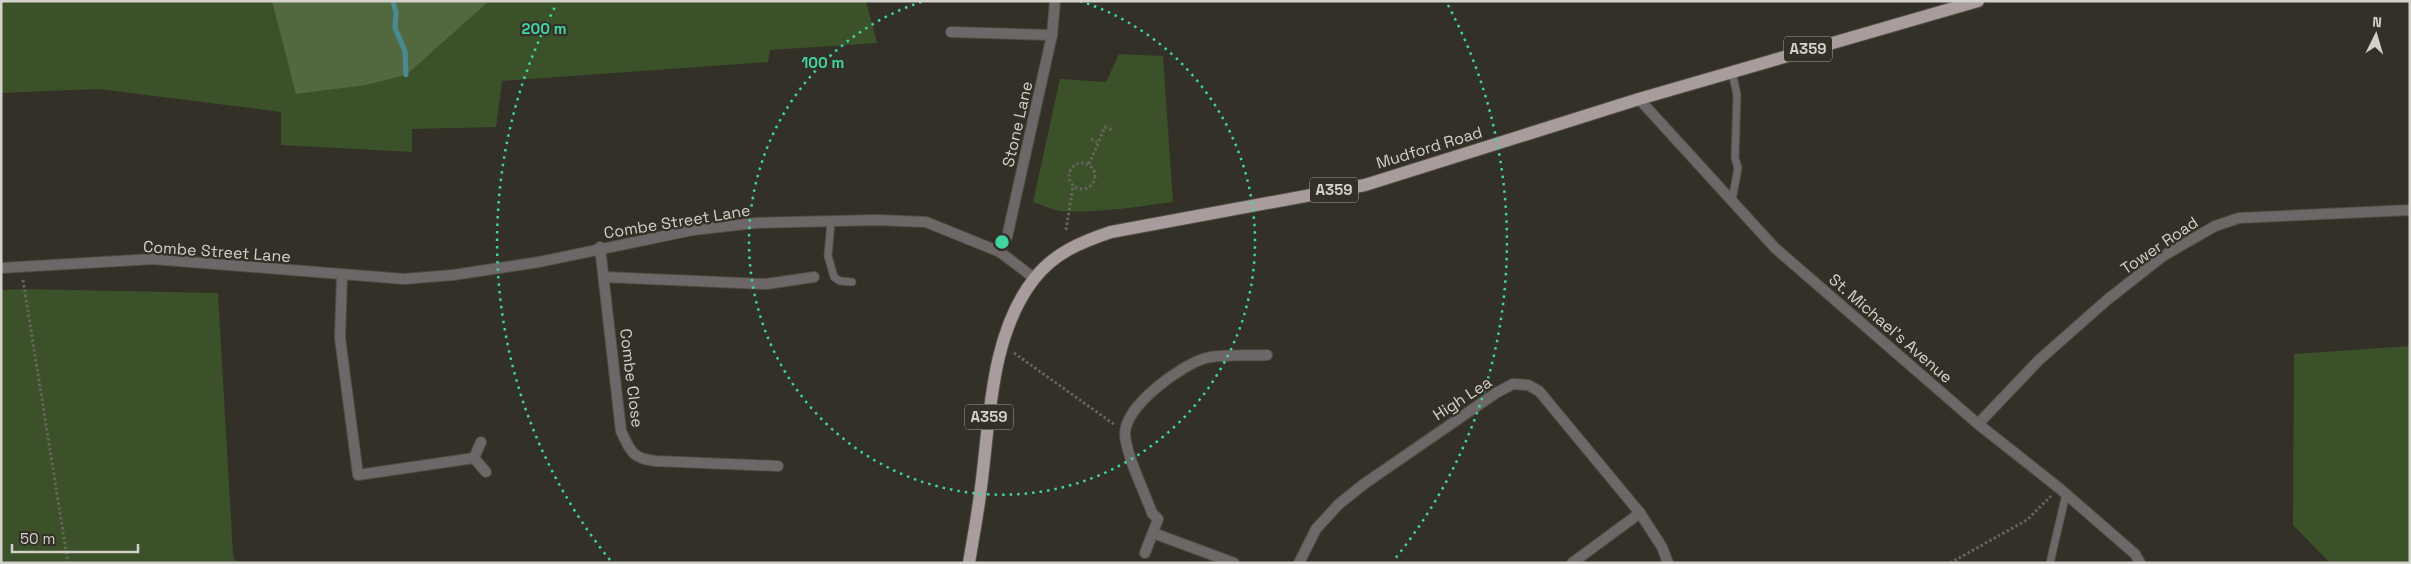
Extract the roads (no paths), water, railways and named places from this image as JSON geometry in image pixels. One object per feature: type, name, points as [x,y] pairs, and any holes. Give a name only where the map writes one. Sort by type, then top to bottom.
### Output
[{"type":"main road","name":"Mudford Road","points":[[969,563],[981,487],[990,410],[1003,345],[1017,306],[1034,278],[1055,258],[1075,244],[1111,232],[1365,185],[1639,98],[1978,1]]},
{"type":"street","name":"Stone Lane","points":[[1000,252],[1007,237],[1052,35],[1055,1]]},
{"type":"street","points":[[951,32],[1052,35]]},
{"type":"street","name":"St. Michael's Avenue","points":[[1639,98],[1776,248],[1978,424],[2062,491],[2135,554],[2140,563]]},
{"type":"street","name":"Tower Road","points":[[1978,424],[2038,360],[2107,300],[2163,256],[2215,226],[2239,218],[2410,210]]},
{"type":"street","name":"Combe Street Lane","points":[[1,268],[153,259],[404,279],[453,275],[539,262],[693,230],[755,223],[878,220],[926,222],[1000,252],[1034,278]]},
{"type":"street","name":"Combe Close","points":[[600,248],[621,431],[628,447],[639,459],[778,466]]},
{"type":"street","points":[[342,275],[340,338],[358,475],[474,458]]},
{"type":"street","points":[[604,277],[766,284],[814,277]]},
{"type":"street","points":[[1145,553],[1158,519],[1152,513],[1127,445],[1125,432],[1134,409],[1180,371],[1207,358],[1268,355]]},
{"type":"street","name":"High Lea","points":[[1299,563],[1316,529],[1339,504],[1364,484],[1470,410],[1513,384],[1528,385],[1540,391],[1640,513],[1662,547],[1668,563]]},
{"type":"street","points":[[474,458],[481,442]]},
{"type":"street","points":[[474,458],[486,472]]},
{"type":"street","points":[[1572,563],[1640,513]]},
{"type":"street","points":[[1153,533],[1234,563]]},
{"type":"lane","points":[[1732,72],[1737,95],[1735,158],[1738,168],[1732,200]]},
{"type":"lane","points":[[831,222],[828,256],[834,277],[840,282],[852,282]]},
{"type":"lane","points":[[2050,563],[2062,491]]},
{"type":"waterway","points":[[393,1],[396,13],[395,28],[405,51],[406,75]]}]
